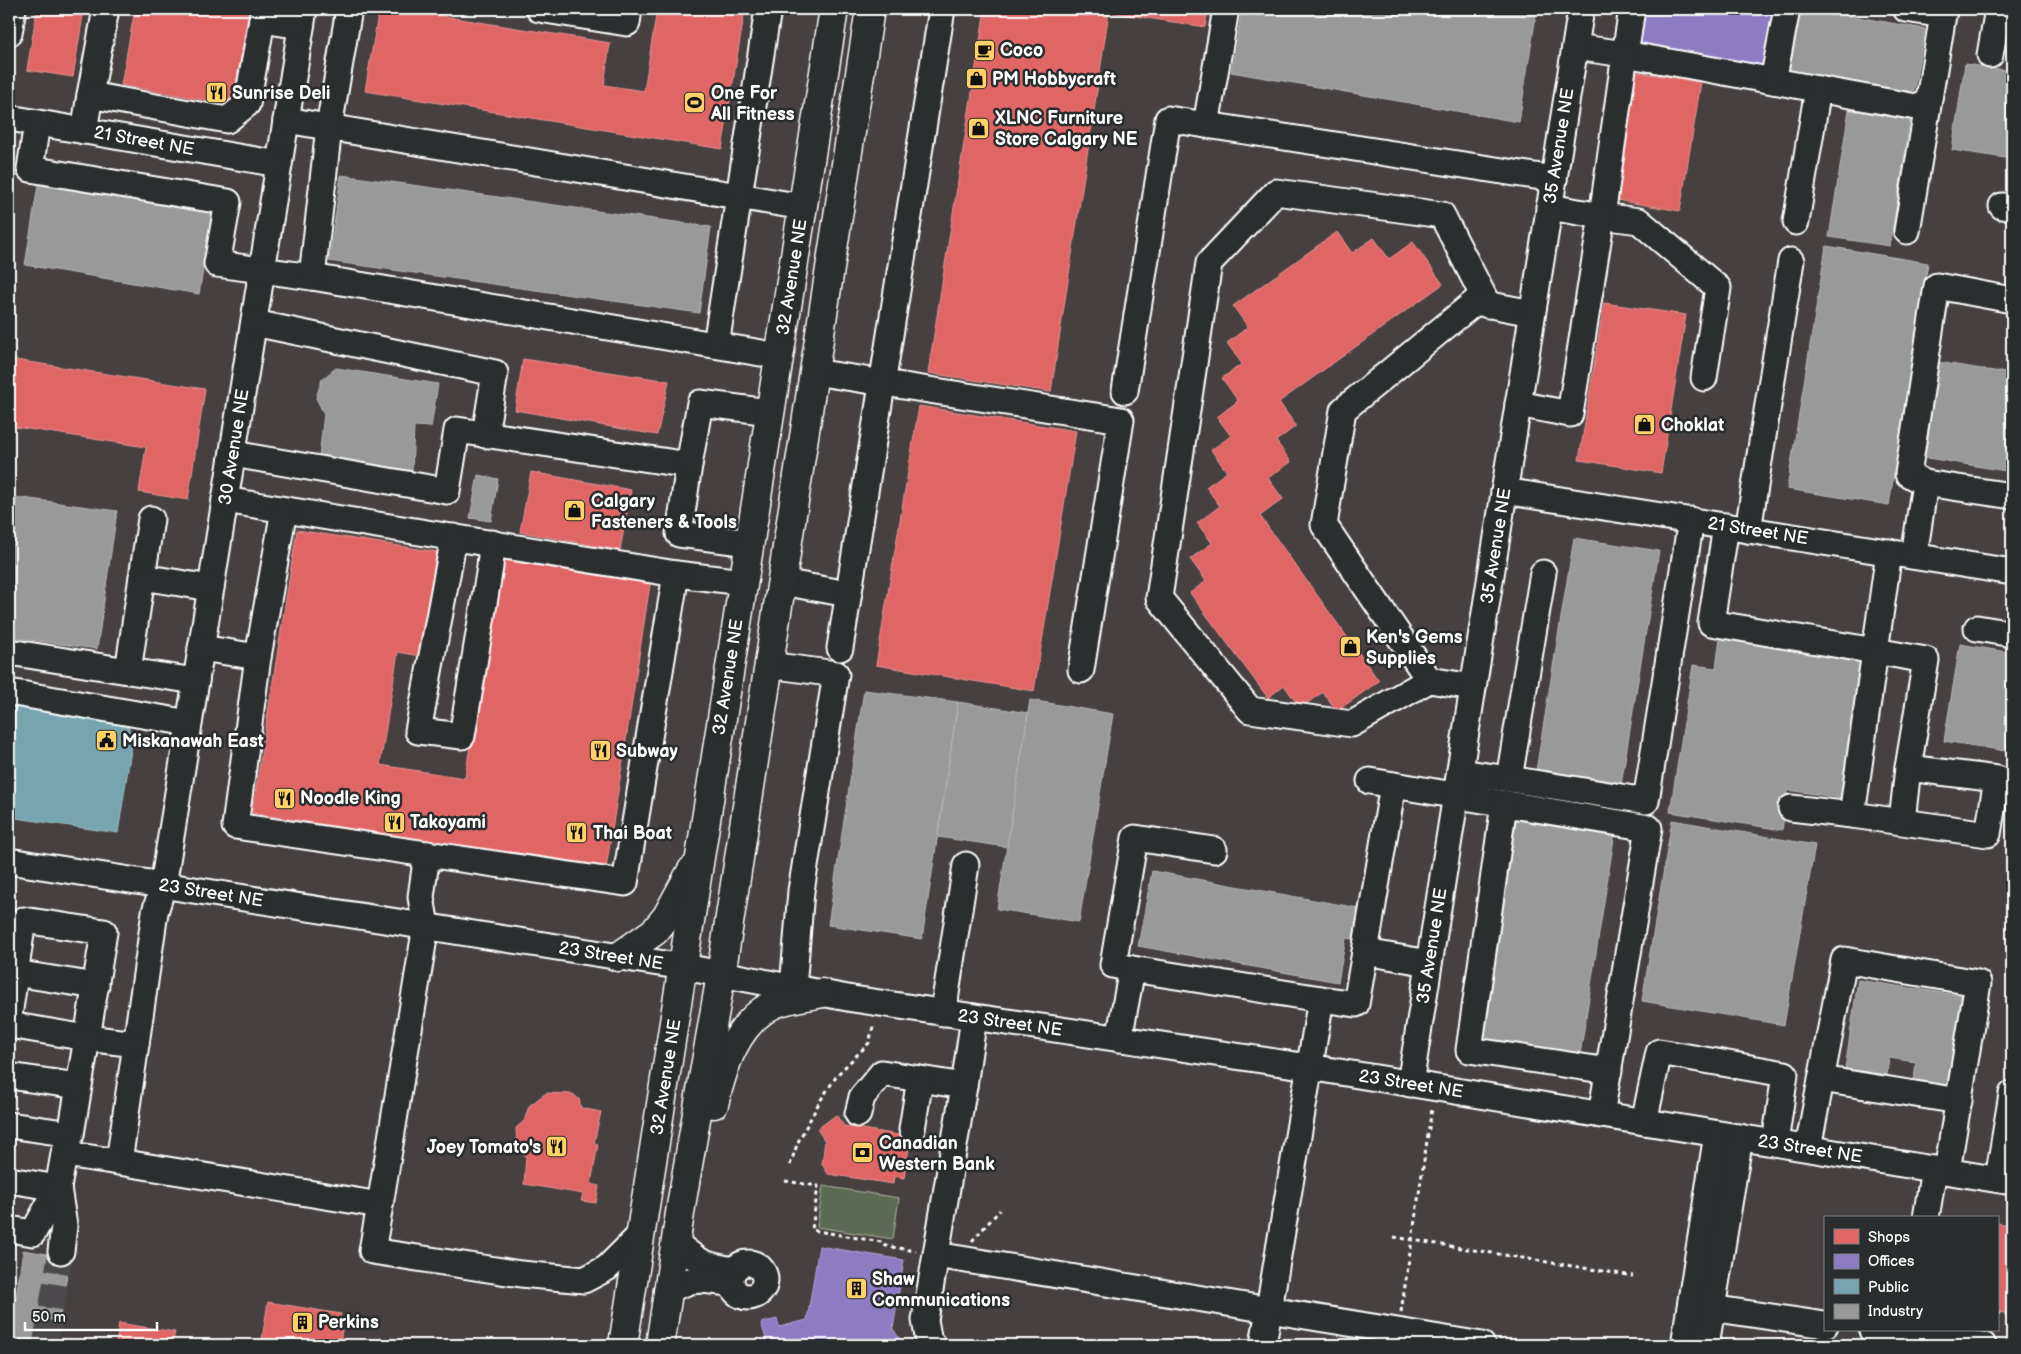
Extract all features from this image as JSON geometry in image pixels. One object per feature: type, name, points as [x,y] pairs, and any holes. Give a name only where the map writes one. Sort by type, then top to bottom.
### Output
[{"type":"main road","name":"32 Avenue NE","points":[[623,1345],[834,9]]},
{"type":"main road","name":"32 Avenue NE","points":[[660,1345],[667,1290],[721,975],[870,9]]},
{"type":"main road","points":[[618,957],[655,930],[667,916],[702,851]]},
{"type":"main road","points":[[682,1200],[710,1121],[722,1074],[740,1035],[755,1017],[771,1005],[822,993]]},
{"type":"street","points":[[9,33],[13,9]]},
{"type":"street","points":[[84,131],[106,9]]},
{"type":"street","points":[[312,277],[329,127],[350,9]]},
{"type":"street","points":[[539,9],[627,23],[629,9]]},
{"type":"street","points":[[716,345],[768,9]]},
{"type":"street","points":[[840,648],[942,9]]},
{"type":"street","points":[[1206,124],[1226,9]]},
{"type":"street","name":"35 Avenue NE","points":[[1410,1084],[1581,9]]},
{"type":"street","points":[[1518,404],[1570,414],[1602,216],[1632,9]]},
{"type":"street","points":[[1773,81],[1786,9]]},
{"type":"street","points":[[1906,9],[1943,12],[1907,231]]},
{"type":"street","points":[[1990,55],[1998,9]]},
{"type":"street","points":[[90,95],[227,120],[248,104],[263,14],[303,18]]},
{"type":"street","name":"30 Avenue NE","points":[[119,1162],[155,912],[163,886],[303,18]]},
{"type":"street","points":[[1575,47],[1625,54],[1927,109]]},
{"type":"street","points":[[1796,222],[1818,89]]},
{"type":"street","name":"21 Street NE","points":[[9,118],[279,164]]},
{"type":"street","points":[[1126,391],[1168,118],[1554,179]]},
{"type":"street","points":[[286,120],[803,207]]},
{"type":"street","points":[[37,123],[30,170],[228,202],[217,264],[312,277],[780,356]]},
{"type":"street","points":[[1473,687],[1429,680],[1352,724],[1250,710],[1159,598],[1208,263],[1276,192],[1442,215],[1488,305]]},
{"type":"street","points":[[1549,207],[1640,220],[1718,288],[1704,378]]},
{"type":"street","points":[[1791,261],[1737,528],[1711,623],[1926,660],[1908,768],[1902,821]]},
{"type":"street","points":[[2012,300],[1937,286],[1908,474],[1926,483],[2012,496]]},
{"type":"street","points":[[1429,680],[1324,525],[1343,410],[1476,302],[1532,313]]},
{"type":"street","points":[[254,323],[495,373],[485,435]]},
{"type":"street","points":[[814,372],[1121,420],[1081,670]]},
{"type":"street","points":[[749,543],[679,534],[700,402],[770,412]]},
{"type":"street","points":[[232,454],[447,491],[457,430],[690,465]]},
{"type":"street","points":[[1914,556],[1926,483]]},
{"type":"street","name":"21 Street NE","points":[[1504,490],[2012,572]]},
{"type":"street","points":[[225,500],[676,574],[743,582]]},
{"type":"street","points":[[284,510],[258,657],[235,826],[625,883],[676,574]]},
{"type":"street","points":[[128,671],[151,519]]},
{"type":"street","points":[[1460,772],[1646,801],[1691,520]]},
{"type":"street","points":[[454,537],[418,731],[462,736],[490,567],[492,543]]},
{"type":"street","points":[[1852,815],[1889,552]]},
{"type":"street","points":[[1509,780],[1543,573]]},
{"type":"street","points":[[142,577],[211,588]]},
{"type":"street","points":[[782,582],[848,594]]},
{"type":"street","points":[[1977,628],[2012,634]]},
{"type":"street","points":[[201,648],[258,657]]},
{"type":"street","points":[[9,652],[196,680]]},
{"type":"street","points":[[769,665],[836,674],[801,891],[793,988]]},
{"type":"street","points":[[9,692],[189,723]]},
{"type":"street","points":[[1791,808],[1902,821],[1988,834],[1997,779],[1908,768]]},
{"type":"street","points":[[1214,850],[1135,838],[1113,965],[1356,1004],[1365,952],[1381,783],[1649,828],[1602,1115]]},
{"type":"street","points":[[1504,804],[1468,1050],[1609,1071]]},
{"type":"street","points":[[427,854],[421,897],[426,926],[372,1251],[521,1274],[584,1280],[607,1268],[640,1235]]},
{"type":"street","name":"23 Street NE","points":[[9,860],[163,886],[684,967],[793,988],[943,1013],[1309,1067],[2005,1180]]},
{"type":"street","points":[[943,1013],[966,865]]},
{"type":"street","points":[[9,1016],[23,920],[104,932],[87,1038],[58,1188],[33,1233],[9,1229]]},
{"type":"street","points":[[1365,952],[1430,963]]},
{"type":"street","points":[[1808,1148],[1844,960],[1978,983],[1959,1101],[1927,1216]]},
{"type":"street","points":[[1119,1039],[1132,969]]},
{"type":"street","points":[[15,973],[96,986]]},
{"type":"street","points":[[1263,1345],[1321,999]]},
{"type":"street","points":[[933,1345],[929,1342],[925,1320],[974,1017]]},
{"type":"street","points":[[9,1025],[136,1044]]},
{"type":"street","points":[[1644,1122],[1659,1052],[1785,1074],[1775,1143]]},
{"type":"street","points":[[858,1114],[862,1097],[882,1074],[964,1086]]},
{"type":"street","points":[[9,1076],[78,1086]]},
{"type":"street","points":[[912,1128],[920,1079]]},
{"type":"street","points":[[1821,1079],[1959,1101]]},
{"type":"street","points":[[2005,1180],[2012,1094]]},
{"type":"street","points":[[9,1125],[119,1162],[380,1205]]},
{"type":"street","points":[[1684,1345],[1701,1307],[1728,1136]]},
{"type":"street","points":[[9,1180],[58,1188]]},
{"type":"street","points":[[58,1188],[64,1226],[61,1251]]},
{"type":"street","points":[[667,1290],[690,1281],[733,1277],[698,1261],[675,1242]]},
{"type":"street","points":[[936,1255],[1482,1345]]},
{"type":"street","points":[[1701,1307],[1824,1325]]},
{"type":"street","points":[[1701,1307],[1706,1345]]},
{"type":"street","points":[[1884,1332],[1982,1345]]},
{"type":"path","points":[[790,1165],[798,1142],[820,1101],[838,1074],[869,1043],[874,1023]]},
{"type":"path","points":[[1398,1331],[1432,1105]]},
{"type":"path","points":[[785,1181],[818,1186],[812,1230],[881,1242],[886,1246],[936,1255]]},
{"type":"path","points":[[970,1244],[1000,1210]]},
{"type":"path","points":[[1394,1237],[1633,1276]]},
{"type":"path","points":[[1998,1313],[2012,1315]]},
{"type":"shaded area","points":[[9,9],[2012,9],[2012,1345],[9,1345]]},
{"type":"green space","points":[[823,1186],[899,1198],[893,1239],[817,1227]]},
{"type":"building: Shops","points":[[37,9],[84,9],[73,77],[27,70]]},
{"type":"building: Shops","points":[[135,9],[249,9],[232,105],[121,85]]},
{"type":"building: Shops","points":[[379,9],[398,9],[610,43],[604,85],[644,91],[657,9],[745,9],[722,149],[365,91]]},
{"type":"building: Shops","points":[[985,9],[1208,9],[1205,27],[1109,12],[1051,392],[928,373]]},
{"type":"building: Shops","points":[[1637,72],[1701,82],[1680,211],[1616,200]]},
{"type":"building: Shops","points":[[1337,232],[1352,253],[1374,238],[1389,259],[1413,242],[1443,284],[1279,402],[1296,426],[1276,441],[1291,462],[1268,478],[1283,499],[1260,516],[1379,681],[1337,711],[1323,692],[1300,708],[1284,685],[1268,698],[1190,593],[1206,581],[1190,559],[1212,543],[1197,523],[1220,506],[1206,487],[1227,472],[1211,450],[1231,436],[1217,417],[1238,401],[1222,378],[1242,364],[1227,343],[1248,327],[1233,306]]},
{"type":"building: Shops","points":[[1604,303],[1686,315],[1661,473],[1579,460]]},
{"type":"building: Shops","points":[[9,359],[205,389],[188,500],[139,492],[146,447],[9,426]]},
{"type":"building: Shops","points":[[523,359],[669,381],[657,435],[515,410]]},
{"type":"building: Shops","points":[[919,406],[1076,431],[1034,691],[876,665]]},
{"type":"building: Shops","name":"Calgary Fasteners & Tools","points":[[531,472],[631,490],[620,550],[520,532]]},
{"type":"building: Shops","points":[[297,530],[438,552],[421,656],[398,652],[380,765],[465,778],[500,554],[651,578],[606,869],[252,813]]},
{"type":"building: Shops","name":"Joey Tomato's","points":[[546,1093],[573,1094],[579,1099],[581,1108],[601,1112],[594,1143],[598,1144],[591,1184],[599,1186],[596,1203],[581,1201],[583,1194],[524,1184],[526,1156],[517,1151],[516,1128],[524,1121],[529,1106]]},
{"type":"building: Shops","points":[[836,1115],[844,1126],[911,1137],[904,1178],[894,1176],[893,1184],[828,1174],[822,1164],[825,1141],[817,1129]]},
{"type":"building: Shops","points":[[1998,1223],[2012,1225],[2012,1314],[1998,1312]]},
{"type":"building: Shops","name":"Perkins","points":[[268,1302],[341,1314],[338,1329],[342,1330],[340,1345],[261,1345]]},
{"type":"building: Shops","points":[[119,1323],[175,1332],[172,1345],[116,1345]]},
{"type":"building: Shops","points":[[481,1343],[498,1345],[480,1345]]},
{"type":"building: Offices","points":[[1643,9],[1778,9],[1768,70],[1636,47]]},
{"type":"building: Offices","name":"Shaw Communications","points":[[819,1246],[904,1260],[893,1329],[904,1345],[768,1345],[761,1323],[777,1319],[779,1327],[807,1320]]},
{"type":"building: Public","points":[[9,703],[125,721],[133,737],[118,833],[9,817]]},
{"type":"building: Industry","points":[[1242,9],[1537,9],[1519,122],[1231,72]]},
{"type":"building: Industry","points":[[1797,9],[1812,9],[1925,29],[1913,95],[1785,73]]},
{"type":"building: Industry","points":[[1965,64],[2012,71],[2012,159],[1952,150]]},
{"type":"building: Industry","points":[[1849,110],[1910,120],[1890,246],[1829,237]]},
{"type":"building: Industry","points":[[341,175],[711,227],[699,313],[329,261]]},
{"type":"building: Industry","points":[[39,179],[213,208],[199,294],[25,265]]},
{"type":"building: Industry","points":[[1826,246],[1928,263],[1889,505],[1787,489]]},
{"type":"building: Industry","points":[[1938,362],[2012,374],[2012,472],[1922,457]]},
{"type":"building: Industry","points":[[336,368],[438,384],[431,427],[414,426],[412,471],[319,458],[324,414],[316,398],[322,379]]},
{"type":"building: Industry","points":[[478,475],[498,479],[491,521],[470,518]]},
{"type":"building: Industry","points":[[16,497],[117,511],[97,649],[9,637],[9,551]]},
{"type":"building: Industry","points":[[1574,538],[1659,551],[1620,791],[1535,777]]},
{"type":"building: Industry","points":[[1720,638],[1863,661],[1841,798],[1788,790],[1782,830],[1670,812],[1693,665],[1716,668]]},
{"type":"building: Industry","points":[[1960,644],[2012,653],[2012,752],[1944,741]]},
{"type":"building: Industry","points":[[864,690],[958,702],[922,939],[828,925]]},
{"type":"building: Industry","points":[[1030,700],[1113,714],[1079,922],[997,909]]},
{"type":"building: Industry","points":[[958,702],[1028,713],[1007,847],[938,837]]},
{"type":"building: Industry","points":[[1517,816],[1615,832],[1580,1055],[1481,1040]]},
{"type":"building: Industry","points":[[1672,820],[1815,845],[1784,1025],[1642,1001]]},
{"type":"building: Industry","points":[[1152,871],[1364,909],[1358,940],[1346,938],[1338,982],[1138,946]]},
{"type":"building: Industry","points":[[1858,980],[1970,997],[1956,1087],[1914,1081],[1916,1062],[1889,1058],[1887,1075],[1845,1069]]},
{"type":"building: Industry","points":[[23,1250],[70,1258],[55,1345],[9,1345]]},
{"type":"tunnel","points":[[45,1345],[61,1251]]},
{"type":"place","name":"Coco","points":[[984,50]]},
{"type":"place","name":"PM Hobbycraft","points":[[976,79]]},
{"type":"place","name":"Sunrise Deli","points":[[216,93]]},
{"type":"place","name":"One For All Fitness","points":[[695,103]]},
{"type":"place","name":"XLNC Furniture Store Calgary NE","points":[[979,128]]},
{"type":"place","name":"Choklat","points":[[1645,425]]},
{"type":"place","name":"Calgary Fasteners & Tools","points":[[575,511]]},
{"type":"place","name":"Ken's Gems Supplies","points":[[1350,647]]},
{"type":"place","name":"Miskanawah East","points":[[106,741]]},
{"type":"place","name":"Subway","points":[[600,751]]},
{"type":"place","name":"Noodle King","points":[[284,798]]},
{"type":"place","name":"Takoyami","points":[[394,822]]},
{"type":"place","name":"Thai Boat","points":[[577,833]]},
{"type":"place","name":"Joey Tomato's","points":[[557,1147]]},
{"type":"place","name":"Canadian Western Bank","points":[[863,1153]]},
{"type":"place","name":"Shaw Communications","points":[[856,1289]]},
{"type":"place","name":"Perkins","points":[[302,1322]]}]
